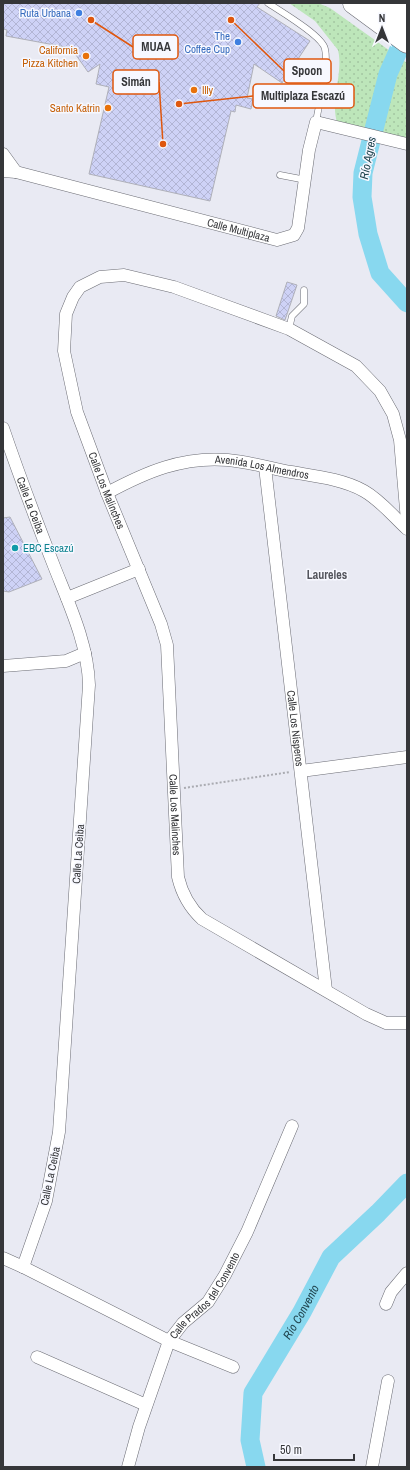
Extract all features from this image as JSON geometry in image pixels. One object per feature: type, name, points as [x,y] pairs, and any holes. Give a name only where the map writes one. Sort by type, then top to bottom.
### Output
[{"type":"highway","points":[[354,3],[407,42]]},
{"type":"highway","points":[[386,3],[407,18]]},
{"type":"street","points":[[316,122],[407,144]]},
{"type":"street","name":"Calle Multiplaza","points":[[3,171],[16,172],[277,240],[294,235],[298,228],[306,180],[309,150],[316,122]]},
{"type":"street","points":[[3,154],[16,172]]},
{"type":"street","name":"Calle Los Malinches","points":[[407,522],[400,440],[393,414],[380,391],[356,366],[289,329],[174,287],[124,275],[100,277],[80,287],[72,297],[66,314],[64,351],[77,412],[107,493],[161,624],[167,645],[178,877],[184,896],[195,912],[211,924],[366,1014],[386,1023],[407,1023]]},
{"type":"street","name":"Calle La Ceiba","points":[[3,428],[20,477],[67,598],[89,665],[89,685],[59,1132],[46,1201],[23,1268]]},
{"type":"street","name":"Avenida Los Almendros","points":[[107,493],[135,478],[163,467],[192,460],[228,460],[319,476],[363,490],[407,529]]},
{"type":"street","name":"Calle Los Nísperos","points":[[265,467],[326,990]]},
{"type":"street","points":[[67,598],[139,569]]},
{"type":"street","points":[[3,666],[66,661],[85,653]]},
{"type":"street","points":[[301,771],[407,757]]},
{"type":"street","name":"Calle Prados del Convento","points":[[128,1467],[146,1405],[169,1341],[183,1323],[208,1302],[225,1275],[247,1232],[292,1126]]},
{"type":"street","points":[[3,1258],[169,1341],[233,1367]]},
{"type":"street","points":[[386,1304],[391,1292],[407,1273]]},
{"type":"street","points":[[37,1357],[146,1405]]},
{"type":"street","points":[[372,1467],[388,1381]]},
{"type":"lane","points":[[268,3],[319,39],[325,48],[325,66],[316,122]]},
{"type":"lane","points":[[280,175],[306,180]]},
{"type":"lane","points":[[289,329],[292,316],[304,304],[304,290]]},
{"type":"path","points":[[175,789],[301,771]]},
{"type":"green space","points":[[289,3],[318,3],[330,8],[407,63],[407,141],[338,125],[335,107],[339,68],[338,50],[315,21]]},
{"type":"building","points":[[3,3],[260,3],[257,7],[310,41],[282,83],[254,64],[247,98],[253,99],[251,109],[236,105],[235,112],[231,111],[210,201],[89,174],[109,87],[96,84],[100,64],[88,72],[71,48],[6,36],[7,30],[3,29]]},
{"type":"building","points":[[287,282],[297,285],[285,320],[276,316]]},
{"type":"building","name":"EBC Escazú","points":[[10,517],[42,579],[9,592],[3,591],[3,518]]},
{"type":"waterway","name":"Río Agres","points":[[407,31],[388,74],[363,173],[362,197],[368,234],[380,273],[407,303]]},
{"type":"waterway","name":"Río Convento","points":[[256,1467],[250,1440],[253,1393],[302,1312],[331,1257],[378,1213],[407,1183]]},
{"type":"place","name":"Ruta Urbana","points":[[79,13]]},
{"type":"place","name":"MUAA","points":[[91,20]]},
{"type":"place","name":"Spoon","points":[[231,20]]},
{"type":"place","name":"The Coffee Cup","points":[[238,42]]},
{"type":"place","name":"California Pizza Kitchen","points":[[86,56]]},
{"type":"place","name":"Illy","points":[[194,90]]},
{"type":"place","name":"Multiplaza Escazú","points":[[179,104]]},
{"type":"place","name":"Santo Katrin","points":[[108,108]]},
{"type":"place","name":"Simán","points":[[163,144]]},
{"type":"place","name":"EBC Escazú","points":[[15,548]]},
{"type":"district","name":"Laureles","points":[[327,575]]}]
